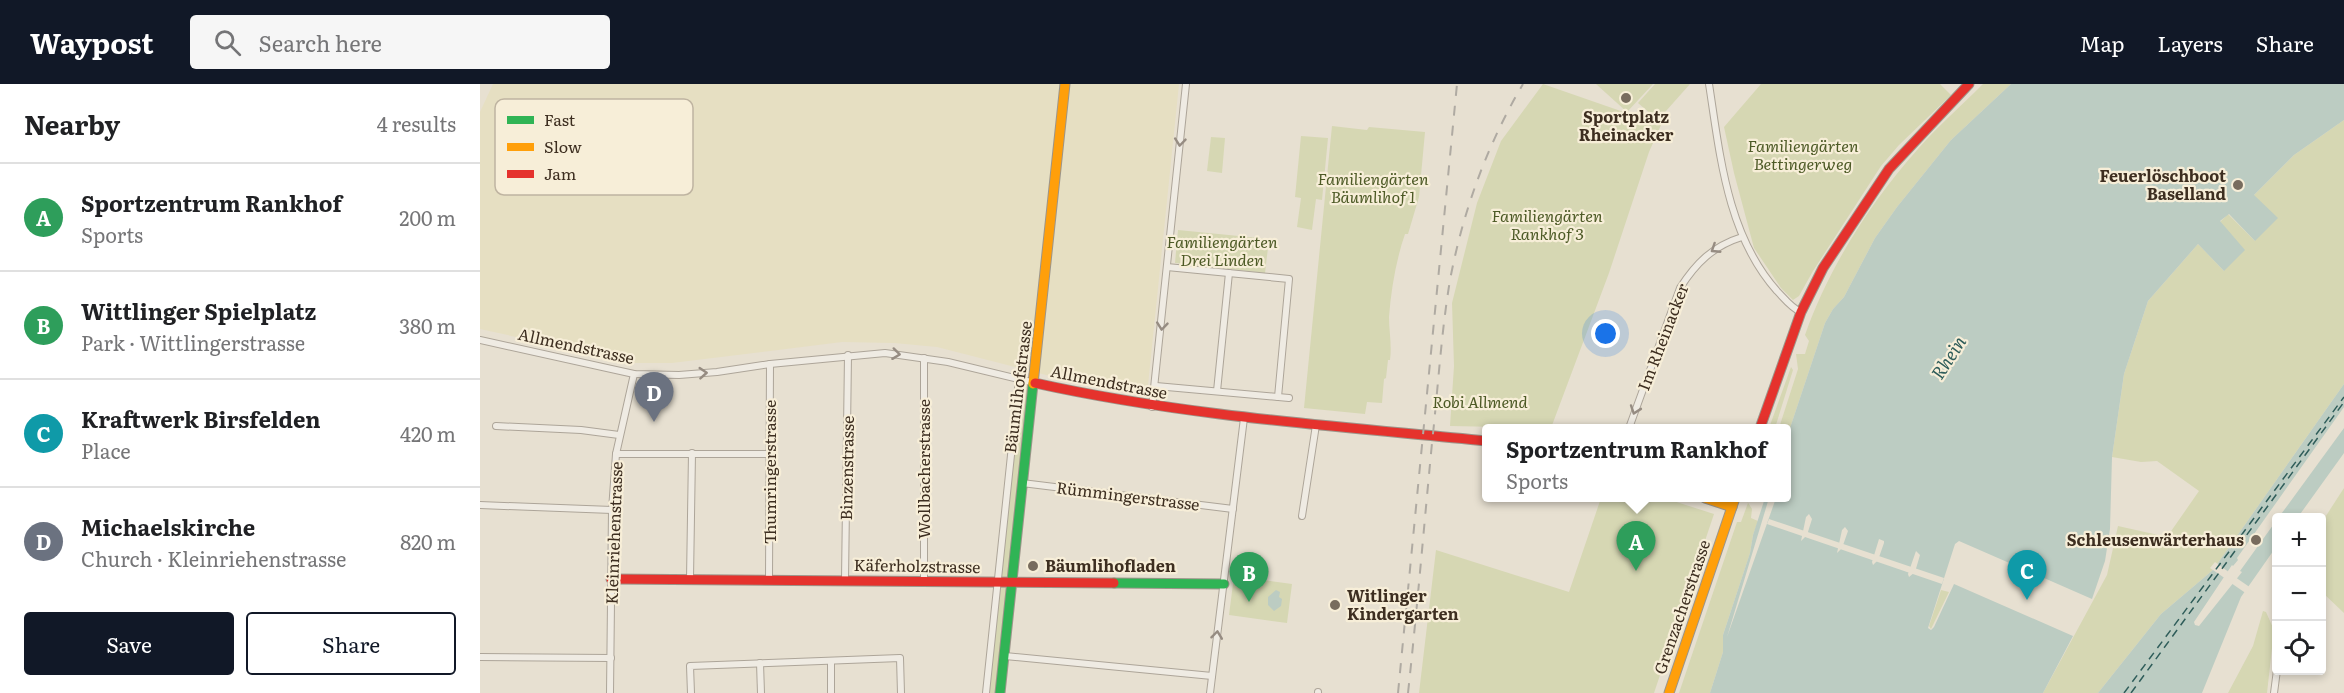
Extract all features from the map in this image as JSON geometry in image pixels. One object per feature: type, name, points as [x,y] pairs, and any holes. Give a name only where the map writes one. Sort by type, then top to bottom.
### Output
[{"type":"main road","name":"Bäumlihofstrasse","points":[[1000,693],[1035,383],[1065,84]]},
{"type":"main road","points":[[1762,424],[1801,312],[1823,268],[1889,169],[1970,84]]},
{"type":"main road","name":"Allmendstrasse","points":[[1035,383],[1152,407],[1482,441]]},
{"type":"main road","name":"Grenzacherstrasse","points":[[1669,693],[1734,502]]},
{"type":"main road","name":"Käferholzstrasse","points":[[611,579],[1224,584]]},
{"type":"street","points":[[1152,407],[1186,84]]},
{"type":"street","points":[[1709,84],[1722,165],[1742,237],[1771,284],[1793,307],[1801,312]]},
{"type":"street","name":"Im Rheinacker","points":[[1631,424],[1680,288],[1693,268],[1706,255],[1728,241],[1742,237]]},
{"type":"street","points":[[1167,267],[1289,279],[1278,397]]},
{"type":"street","points":[[1217,391],[1229,273]]},
{"type":"street","name":"Allmendstrasse","points":[[480,340],[634,374],[679,375],[885,353],[924,358],[1035,383]]},
{"type":"street","name":"Binzenstrasse","points":[[845,580],[848,356]]},
{"type":"street","name":"Wollbacherstrasse","points":[[924,358],[924,581]]},
{"type":"street","name":"Thumringerstrasse","points":[[769,580],[770,364]]},
{"type":"street","name":"Kleinriehenstrasse","points":[[610,693],[612,510],[616,454],[634,374]]},
{"type":"street","name":"Bäumlihofstrasse","points":[[986,693],[1019,379]]},
{"type":"street","name":"Allmendstrasse","points":[[1156,386],[1289,398]]},
{"type":"street","points":[[1210,693],[1244,418]]},
{"type":"street","points":[[1302,516],[1316,425]]},
{"type":"street","points":[[496,426],[581,430],[619,435]]},
{"type":"street","points":[[690,579],[692,453]]},
{"type":"street","points":[[616,454],[770,454]]},
{"type":"street","name":"Rümmingerstrasse","points":[[1022,483],[1233,509]]},
{"type":"street","points":[[480,505],[612,510]]},
{"type":"street","points":[[1005,656],[1212,676]]},
{"type":"street","points":[[480,657],[611,658]]},
{"type":"street","points":[[691,693],[690,666],[900,658],[901,693]]},
{"type":"street","points":[[831,661],[831,693]]},
{"type":"street","points":[[760,663],[761,693]]},
{"type":"street","points":[[2274,693],[2276,675]]},
{"type":"shaded area","points":[[493,84],[1179,84],[1147,395],[1089,386],[937,347],[842,342],[672,363],[634,363],[480,329],[480,112]]},
{"type":"green space","name":"Familiengärten Rankhof 3","points":[[1543,84],[1661,125],[1649,152],[1609,273],[1552,424],[1450,426],[1454,366],[1452,303],[1477,203],[1501,141]]},
{"type":"green space","name":"Sportplatz Rheinacker","points":[[1596,84],[1653,84],[1627,112]]},
{"type":"green space","points":[[1655,84],[1690,84],[1658,120],[1638,103]]},
{"type":"green space","name":"Familiengärten Bettingerweg","points":[[1761,84],[1940,84],[1951,95],[1899,145],[1881,166],[1799,296],[1793,300],[1781,288],[1754,248],[1724,127]]},
{"type":"green space","points":[[1983,84],[2011,84],[1951,140],[1875,238],[1844,297],[1833,309],[1825,323],[1791,425],[1780,424],[1798,369],[1796,354],[1805,354],[1809,341],[1805,335],[1826,285],[1853,237],[1883,191],[1934,132]]},
{"type":"green space","points":[[2344,120],[2344,384],[2213,570],[2161,614],[2098,693],[2043,693],[2107,575],[2118,526],[2167,537],[2199,491],[2157,461],[2141,462],[2112,457],[2124,374],[2148,301],[2198,244],[2224,271],[2220,222],[2228,214],[2255,241],[2254,195],[2294,155]]},
{"type":"green space","name":"Familiengärten Bäumlihof 1","points":[[1332,126],[1425,132],[1419,197],[1408,234],[1405,234],[1402,244],[1393,286],[1389,317],[1391,354],[1384,379],[1382,403],[1367,402],[1365,414],[1304,408]]},
{"type":"green space","points":[[1301,136],[1328,138],[1322,200],[1316,199],[1312,230],[1297,227],[1301,198],[1295,197]]},
{"type":"green space","points":[[1211,137],[1225,138],[1222,173],[1207,171]]},
{"type":"green space","name":"Familiengärten Drei Linden","points":[[1178,230],[1269,239],[1265,273],[1175,263]]},
{"type":"green space","points":[[1791,367],[1793,370],[1776,424],[1770,424]]},
{"type":"green space","points":[[1019,379],[1035,383],[1000,693],[986,693]]},
{"type":"green space","points":[[2344,488],[2344,613],[2326,596],[2326,516]]},
{"type":"green space","points":[[1600,502],[1676,502],[1714,514],[1654,693],[1419,693],[1436,550],[1569,592]]},
{"type":"green space","points":[[1748,503],[1752,509],[1751,518],[1758,521],[1723,635],[1723,652],[1710,693],[1679,693],[1737,522],[1741,522]]},
{"type":"green space","points":[[1234,576],[1292,584],[1287,623],[1229,615]]},
{"type":"green space","points":[[1941,590],[1949,592],[1931,629],[1929,626]]},
{"type":"green space","points":[[2263,611],[2266,612],[2272,626],[2267,693],[2228,693],[2253,646]]},
{"type":"water","name":"Rhein","points":[[2011,84],[2344,84],[2344,120],[2294,155],[2254,195],[2278,218],[2255,241],[2229,214],[2220,221],[2245,250],[2224,271],[2198,244],[2148,301],[2124,374],[2112,457],[2110,529],[2105,561],[2092,599],[1959,541],[1955,544],[1928,628],[1931,630],[1934,627],[1954,584],[2073,636],[2043,693],[1710,693],[1723,652],[1723,635],[1750,553],[1764,502],[1768,502],[1727,637],[1775,502],[1791,502],[1791,425],[1825,323],[1833,309],[1844,297],[1875,238],[1951,140]],"holes":[[[1809,514],[1812,519],[1807,535],[1801,541],[1806,517]],[[1845,527],[1848,531],[1842,548],[1837,553],[1842,530]],[[1879,539],[1884,543],[1878,560],[1873,565]],[[1916,551],[1920,555],[1915,572],[1909,577]]]},
{"type":"water","points":[[2344,384],[2344,407],[2194,622],[2199,626],[2242,572],[2240,571],[2272,527],[2272,553],[2241,597],[2202,693],[2098,693],[2161,614],[2213,570]]},
{"type":"water","points":[[2344,428],[2344,453],[2301,513],[2282,513]]},
{"type":"water","points":[[1276,590],[1280,592],[1279,597],[1282,599],[1281,606],[1274,611],[1268,605],[1268,597]]},
{"type":"pier","points":[[1769,519],[1944,578],[1942,584],[1767,524]]},
{"type":"pier","points":[[2215,562],[2230,573],[2226,579],[2210,568]]},
{"type":"pier","points":[[2235,577],[2251,588],[2247,594],[2231,583]]},
{"type":"ferry route","points":[[2124,693],[2344,397]]},
{"type":"ferry route","points":[[2131,693],[2344,402]]},
{"type":"railway","points":[[1398,693],[1457,84]]},
{"type":"railway","points":[[1408,693],[1450,280],[1455,254],[1478,179],[1498,131],[1523,84]]},
{"type":"traffic: fast","points":[[1000,693],[1033,384]]},
{"type":"traffic: fast","points":[[1114,583],[1224,584]]},
{"type":"traffic: slow","points":[[1033,384],[1065,84]]},
{"type":"traffic: slow","points":[[1717,502],[1732,507]]},
{"type":"traffic: slow","points":[[1669,693],[1734,502]]},
{"type":"traffic: jam","points":[[1761,424],[1801,312],[1823,268],[1889,169],[1969,84]]},
{"type":"traffic: jam","points":[[1035,383],[1203,412],[1482,441]]},
{"type":"traffic: jam","points":[[611,579],[1114,583]]},
{"type":"place","name":"Sportplatz Rheinacker","points":[[1626,98]]},
{"type":"place","name":"Feuerlöschboot Baselland","points":[[2238,185]]},
{"type":"place","name":"Michaelskirche","points":[[654,422]]},
{"type":"place","name":"Schleusenwärterhaus","points":[[2256,540]]},
{"type":"place","name":"Bäumlihofladen","points":[[1033,566]]},
{"type":"place","name":"Sportzentrum Rankhof","points":[[1636,571]]},
{"type":"place","name":"Kraftwerk Birsfelden","points":[[2027,600]]},
{"type":"place","name":"Wittlinger Spielplatz","points":[[1249,602]]},
{"type":"place","name":"Witlinger Kindergarten","points":[[1335,605]]},
{"type":"park label","name":"Robi Allmend","points":[[1480,402]]}]
